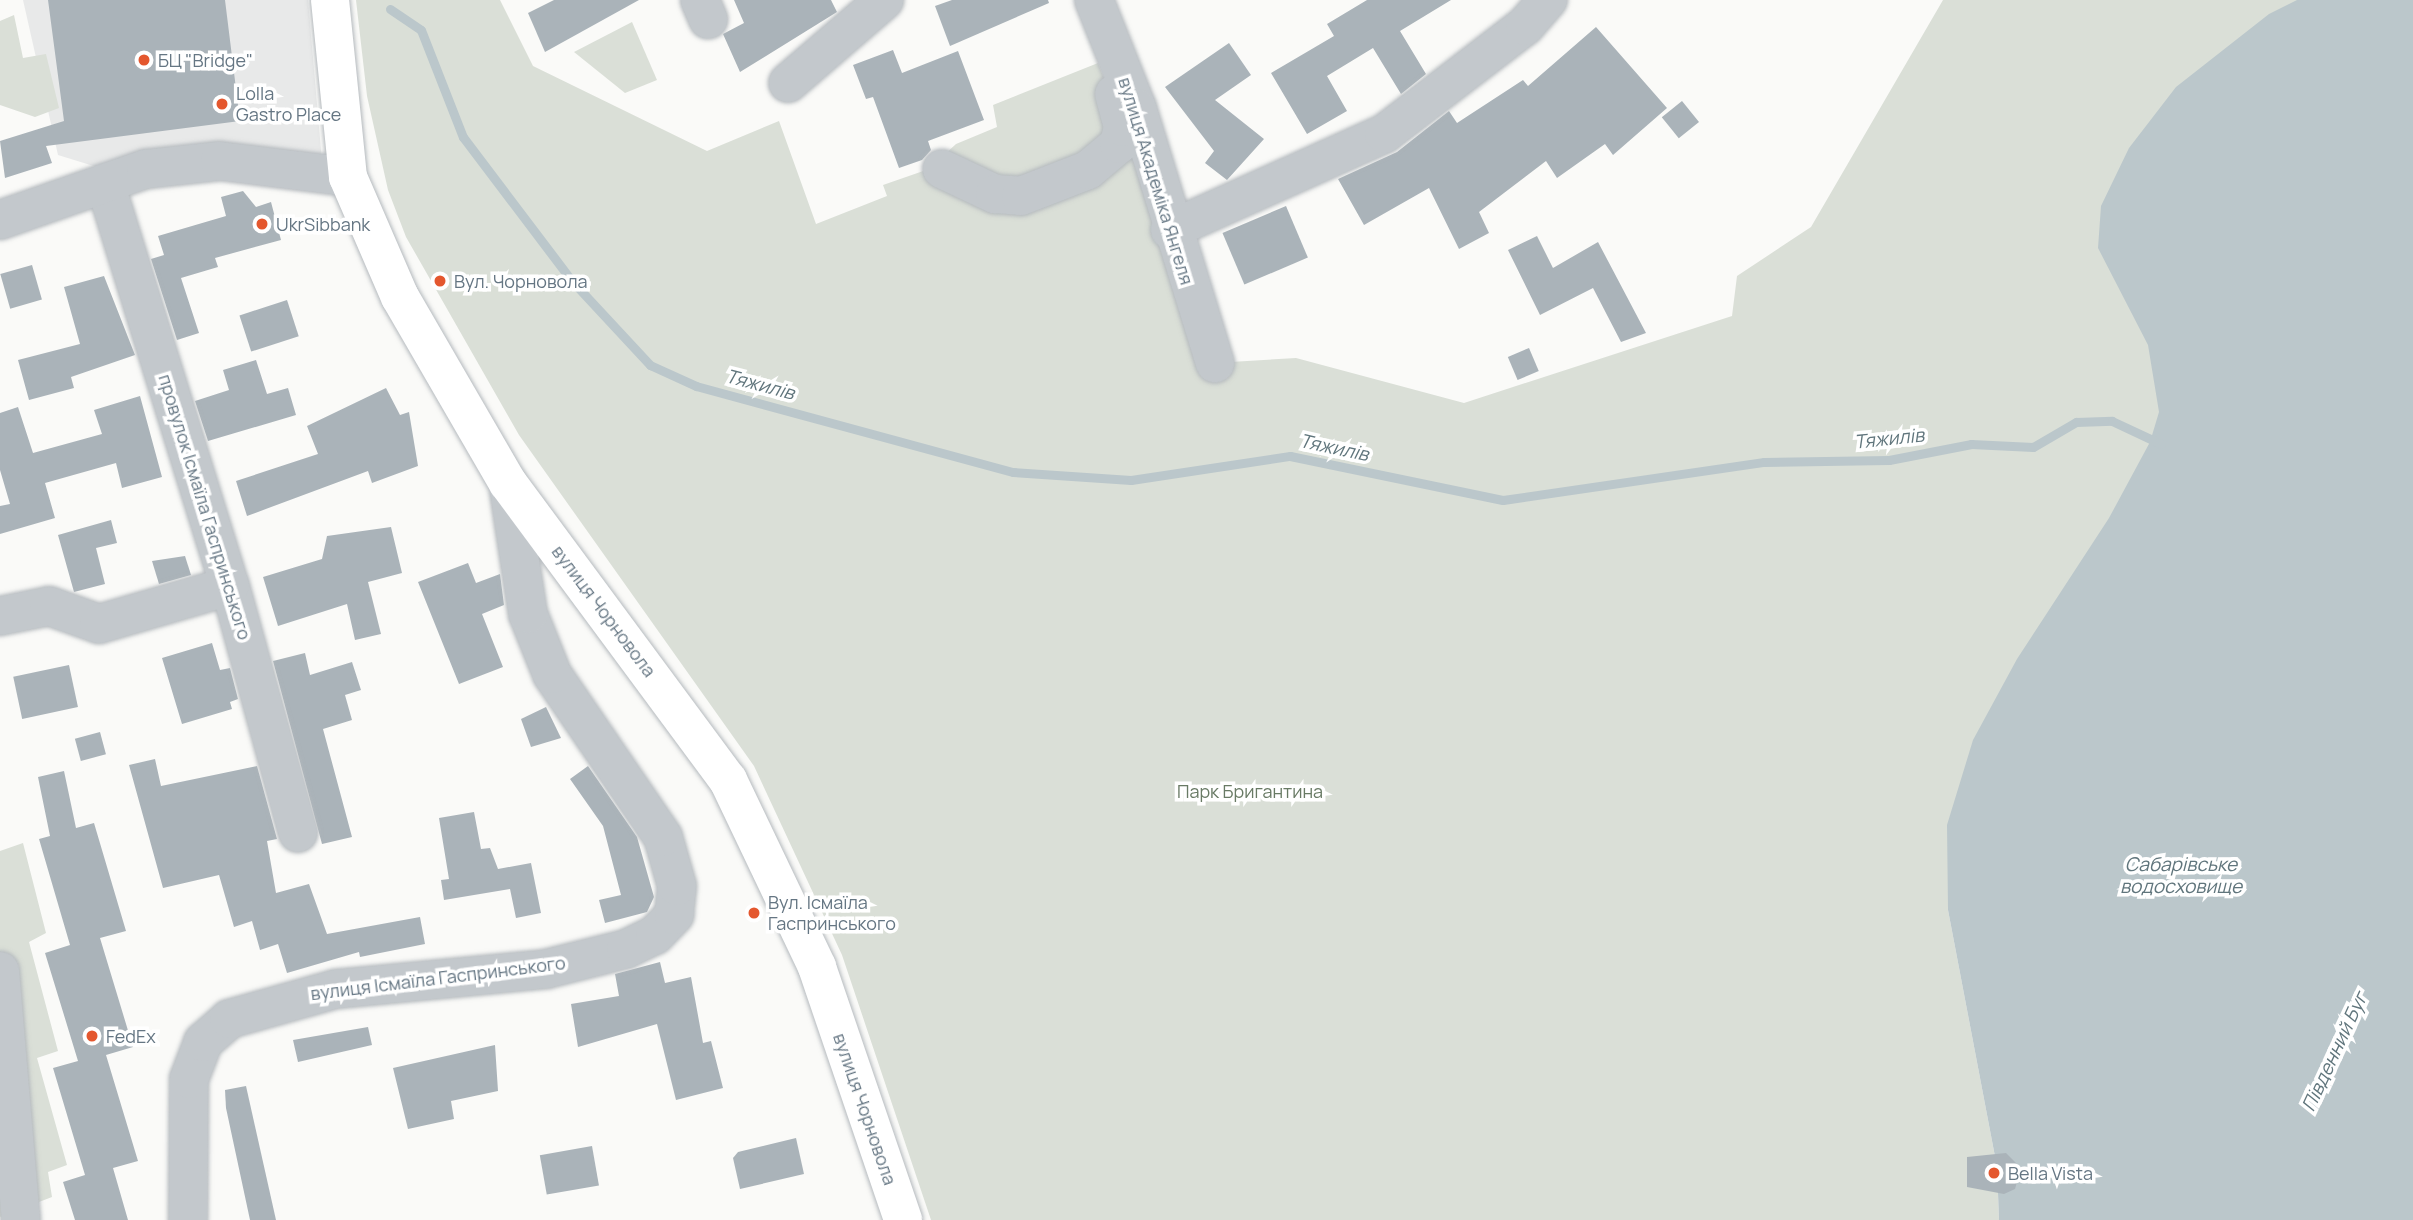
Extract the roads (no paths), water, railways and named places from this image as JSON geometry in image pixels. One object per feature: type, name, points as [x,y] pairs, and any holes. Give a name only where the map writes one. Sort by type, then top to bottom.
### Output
[{"type":"main road","name":"вулиця Чорновола","points":[[330,0],[348,177],[400,297],[508,483],[728,780],[817,967],[903,1220]]},
{"type":"street","points":[[788,83],[884,0]]},
{"type":"street","points":[[942,169],[995,194],[1021,196],[1109,158],[1119,144],[1122,114],[1080,0]]},
{"type":"street","name":"вулиця Академіка Янгеля","points":[[1094,0],[1137,108],[1170,230],[1215,363]]},
{"type":"street","points":[[1170,230],[1384,134],[1462,78],[1548,0]]},
{"type":"street","points":[[0,220],[146,169],[219,161],[348,177]]},
{"type":"street","name":"провулок Ісмаїла Гаспринського","points":[[105,183],[230,586],[298,833]]},
{"type":"street","name":"вулиця Ісмаїла Гаспринського","points":[[188,1220],[189,1079],[203,1042],[229,1019],[336,989],[546,969],[626,949],[655,935],[674,915],[677,886],[651,814],[552,674],[528,614],[508,483]]},
{"type":"street","points":[[0,615],[49,606],[100,624],[230,586]]},
{"type":"street","points":[[0,971],[21,1220]]},
{"type":"water","name":"Сабарівське водосховище","points":[[2297,0],[2413,0],[2413,1220],[1999,1220],[1997,1167],[1948,910],[1947,825],[1973,740],[2017,659],[2109,518],[2150,442],[2159,412],[2148,345],[2098,248],[2101,206],[2129,148],[2176,87],[2269,14]]},
{"type":"waterway","name":"Тяжилів","points":[[390,9],[421,30],[463,137],[572,281],[650,365],[696,386],[1013,472],[1131,480],[1290,456],[1503,500],[1764,462],[1889,460],[1971,444],[2033,447],[2076,422],[2112,421],[2161,444]]},
{"type":"place","name":"БЦ \"Bridge\"","points":[[144,60]]},
{"type":"place","name":"Lolla Gastro Place","points":[[222,104]]},
{"type":"place","name":"UkrSibbank","points":[[262,224]]},
{"type":"place","name":"Вул. Чорновола","points":[[440,281]]},
{"type":"place","name":"Вул. Ісмаїла Гаспринського","points":[[754,913]]},
{"type":"place","name":"FedEx","points":[[92,1036]]},
{"type":"place","name":"Bella Vista","points":[[1994,1173]]},
{"type":"park label","name":"Парк Бригантина","points":[[1250,791]]},
{"type":"water label","name":"Південний Буг","points":[[2335,1052]]}]
